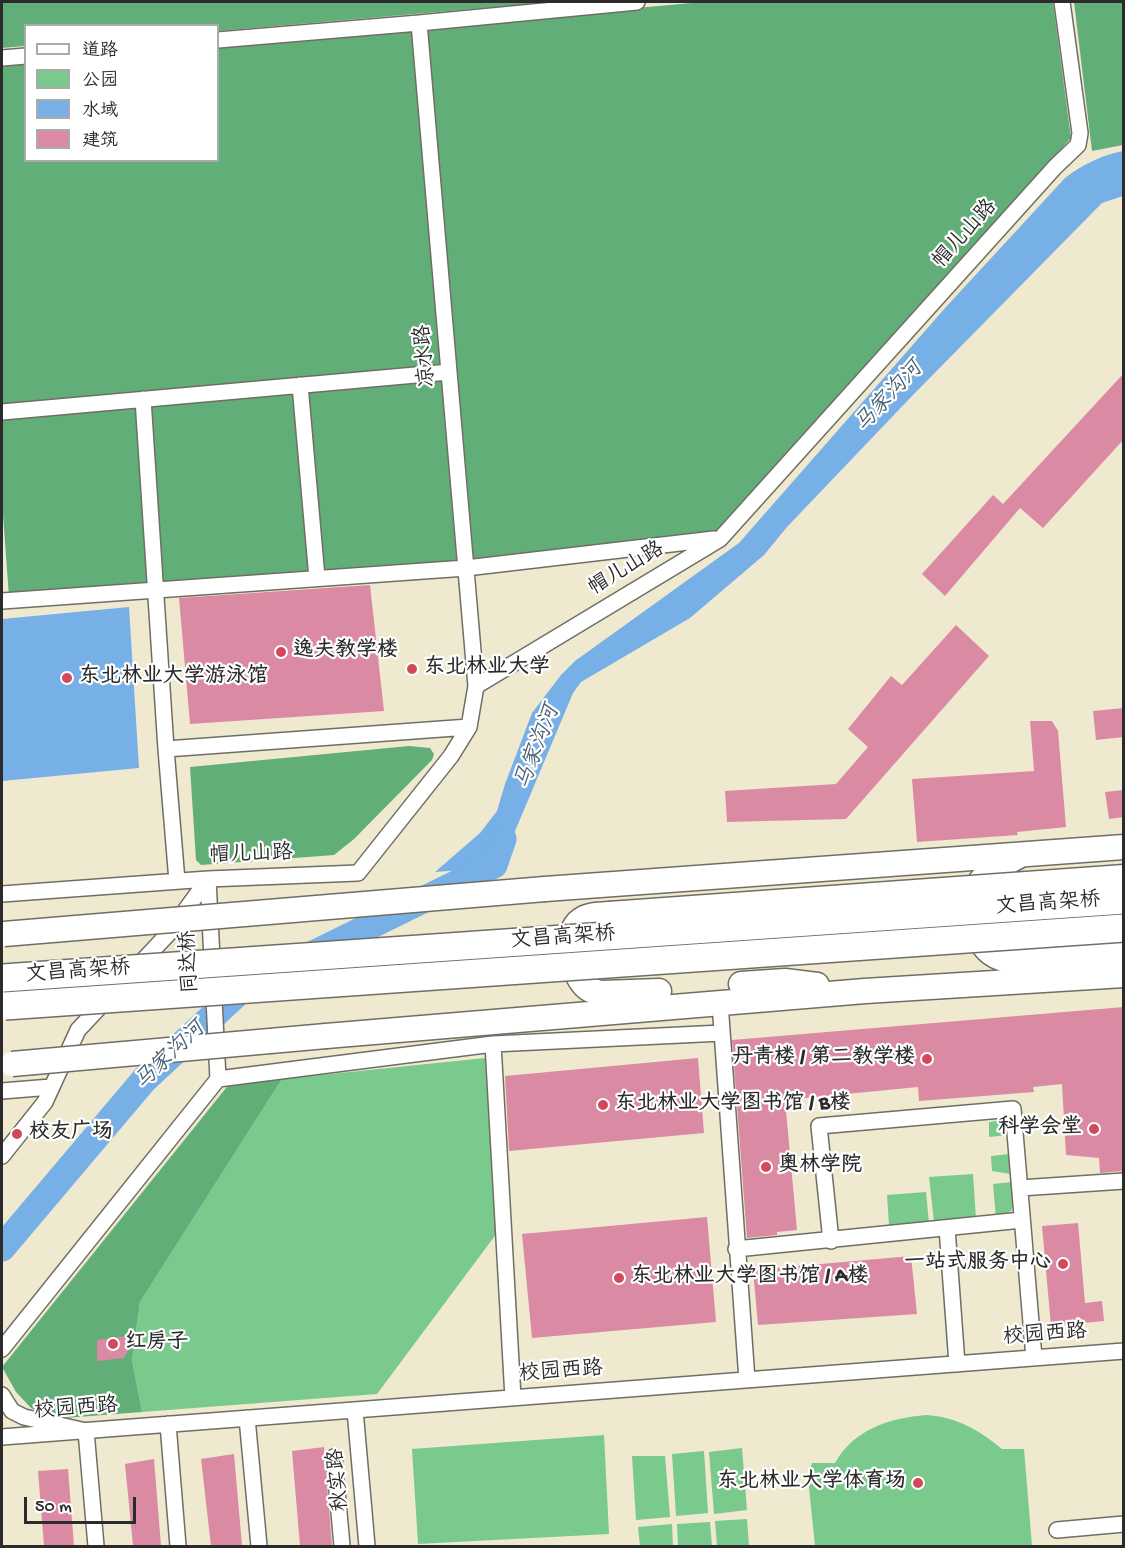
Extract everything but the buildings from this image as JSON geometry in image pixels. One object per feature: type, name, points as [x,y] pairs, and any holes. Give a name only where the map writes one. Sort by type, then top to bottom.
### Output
[{"type":"highway","name":"文昌高架桥","points":[[2,978],[1124,900]]},
{"type":"highway","name":"文昌高架桥","points":[[3,1006],[1124,928]]},
{"type":"main road","points":[[3,934],[545,889],[1124,847]]},
{"type":"main road","points":[[1022,854],[986,875],[979,883],[973,907],[976,928],[984,947],[1002,960],[1017,962],[1124,954]]},
{"type":"main road","points":[[865,991],[785,981],[628,994],[593,992],[585,986],[575,969],[573,928],[582,919],[609,914],[1124,877]]},
{"type":"main road","points":[[7,1064],[865,991],[1124,975]]},
{"type":"street","points":[[219,40],[637,2]]},
{"type":"street","name":"帽儿山路","points":[[2,894],[208,879],[358,873],[451,756],[469,727],[476,686],[720,539],[1055,167],[1078,145],[1080,133],[1062,2]]},
{"type":"street","name":"凉水路","points":[[419,23],[476,686]]},
{"type":"street","points":[[2,58],[24,56]]},
{"type":"street","points":[[2,412],[449,372]]},
{"type":"street","points":[[300,385],[317,578]]},
{"type":"street","points":[[143,399],[177,881]]},
{"type":"street","points":[[2,601],[466,568],[720,539]]},
{"type":"street","points":[[166,749],[469,727]]},
{"type":"street","points":[[2,1156],[45,1102],[78,1030],[169,933],[208,879]]},
{"type":"street","name":"同达桥","points":[[208,879],[218,1079]]},
{"type":"street","points":[[720,1003],[747,1380]]},
{"type":"street","points":[[2,1350],[218,1079],[493,1044],[722,1033]]},
{"type":"street","points":[[493,1044],[513,1398]]},
{"type":"street","points":[[2,1091],[51,1087]]},
{"type":"street","points":[[831,1241],[819,1126],[1013,1109],[1034,1358]]},
{"type":"street","points":[[1020,1188],[1124,1181]]},
{"type":"street","points":[[736,1250],[1022,1220]]},
{"type":"street","points":[[947,1228],[957,1364]]},
{"type":"street","name":"校园西路","points":[[2,1437],[1124,1351]]},
{"type":"street","points":[[2,1395],[12,1411],[24,1418],[86,1431],[96,1546]]},
{"type":"street","name":"秋实路","points":[[355,1410],[367,1546]]},
{"type":"street","points":[[247,1418],[259,1546]]},
{"type":"street","points":[[168,1424],[178,1546]]},
{"type":"street","points":[[334,1457],[342,1546]]},
{"type":"street","points":[[1057,1530],[1124,1524]]},
{"type":"green space","points":[[2,2],[554,2],[219,31],[219,24],[24,24],[24,46],[2,48]]},
{"type":"green space","points":[[703,2],[1053,2],[1071,138],[718,533],[471,562],[425,27]]},
{"type":"green space","points":[[1074,2],[1123,2],[1123,145],[1092,151]]},
{"type":"green space","points":[[413,29],[459,560],[9,597],[2,501],[2,63],[24,61],[24,162],[219,162],[219,45]]},
{"type":"green space","points":[[409,746],[430,748],[434,754],[432,760],[354,839],[334,855],[201,865],[196,860],[190,767]]},
{"type":"green space","points":[[485,1058],[497,1233],[377,1394],[142,1412],[132,1360],[140,1302],[282,1079]]},
{"type":"green space","points":[[282,1079],[140,1302],[132,1360],[142,1412],[52,1419],[31,1408],[16,1392],[2,1367],[230,1083]]},
{"type":"green space","points":[[1003,1120],[1008,1135],[989,1137],[989,1122]]},
{"type":"green space","points":[[1009,1154],[1010,1174],[992,1171],[991,1156]]},
{"type":"green space","points":[[973,1174],[976,1219],[934,1222],[929,1177]]},
{"type":"green space","points":[[1012,1182],[1013,1207],[1011,1211],[996,1218],[993,1184]]},
{"type":"green space","points":[[926,1192],[929,1223],[889,1226],[887,1195]]},
{"type":"green space","name":"东北林业大学体育场","points":[[926,1415],[948,1418],[967,1426],[1002,1449],[1024,1449],[1032,1546],[815,1546],[808,1478],[812,1463],[835,1463],[852,1442],[874,1427],[899,1419]]},
{"type":"green space","points":[[604,1435],[609,1534],[418,1544],[412,1449]]},
{"type":"green space","points":[[742,1448],[747,1510],[714,1514],[709,1452]]},
{"type":"green space","points":[[704,1451],[708,1513],[676,1516],[672,1454]]},
{"type":"green space","points":[[632,1456],[665,1456],[670,1517],[636,1520]]},
{"type":"green space","points":[[747,1519],[749,1546],[717,1546],[715,1521]]},
{"type":"green space","points":[[710,1522],[712,1546],[678,1546],[677,1524]]},
{"type":"green space","points":[[672,1524],[673,1546],[640,1546],[638,1527]]},
{"type":"water","points":[[1123,151],[1123,196],[1102,203],[912,396],[787,527],[764,555],[690,618],[581,682],[573,693],[500,867],[435,872],[480,833],[497,811],[532,713],[561,675],[575,661],[739,543],[946,307],[1065,178],[1092,161]]},
{"type":"water","name":"东北林业大学游泳馆","points":[[129,607],[139,768],[2,781],[2,619]]},
{"type":"waterway","name":"马家沟河","points":[[2,1248],[144,1080],[242,989],[494,865],[503,839]]},
{"type":"place","name":"逸夫教学楼","points":[[281,652]]},
{"type":"place","name":"东北林业大学","points":[[412,669]]},
{"type":"place","name":"东北林业大学游泳馆","points":[[67,678]]},
{"type":"place","name":"丹青楼 / 第二教学楼","points":[[927,1059]]},
{"type":"place","name":"东北林业大学图书馆 / B楼","points":[[603,1105]]},
{"type":"place","name":"科学会堂","points":[[1094,1129]]},
{"type":"place","name":"校友广场","points":[[17,1134]]},
{"type":"place","name":"奥林学院","points":[[766,1167]]},
{"type":"place","name":"一站式服务中心","points":[[1063,1264]]},
{"type":"place","name":"东北林业大学图书馆 / A楼","points":[[619,1278]]},
{"type":"place","name":"红房子","points":[[113,1344]]},
{"type":"place","name":"东北林业大学体育场","points":[[918,1483]]}]
